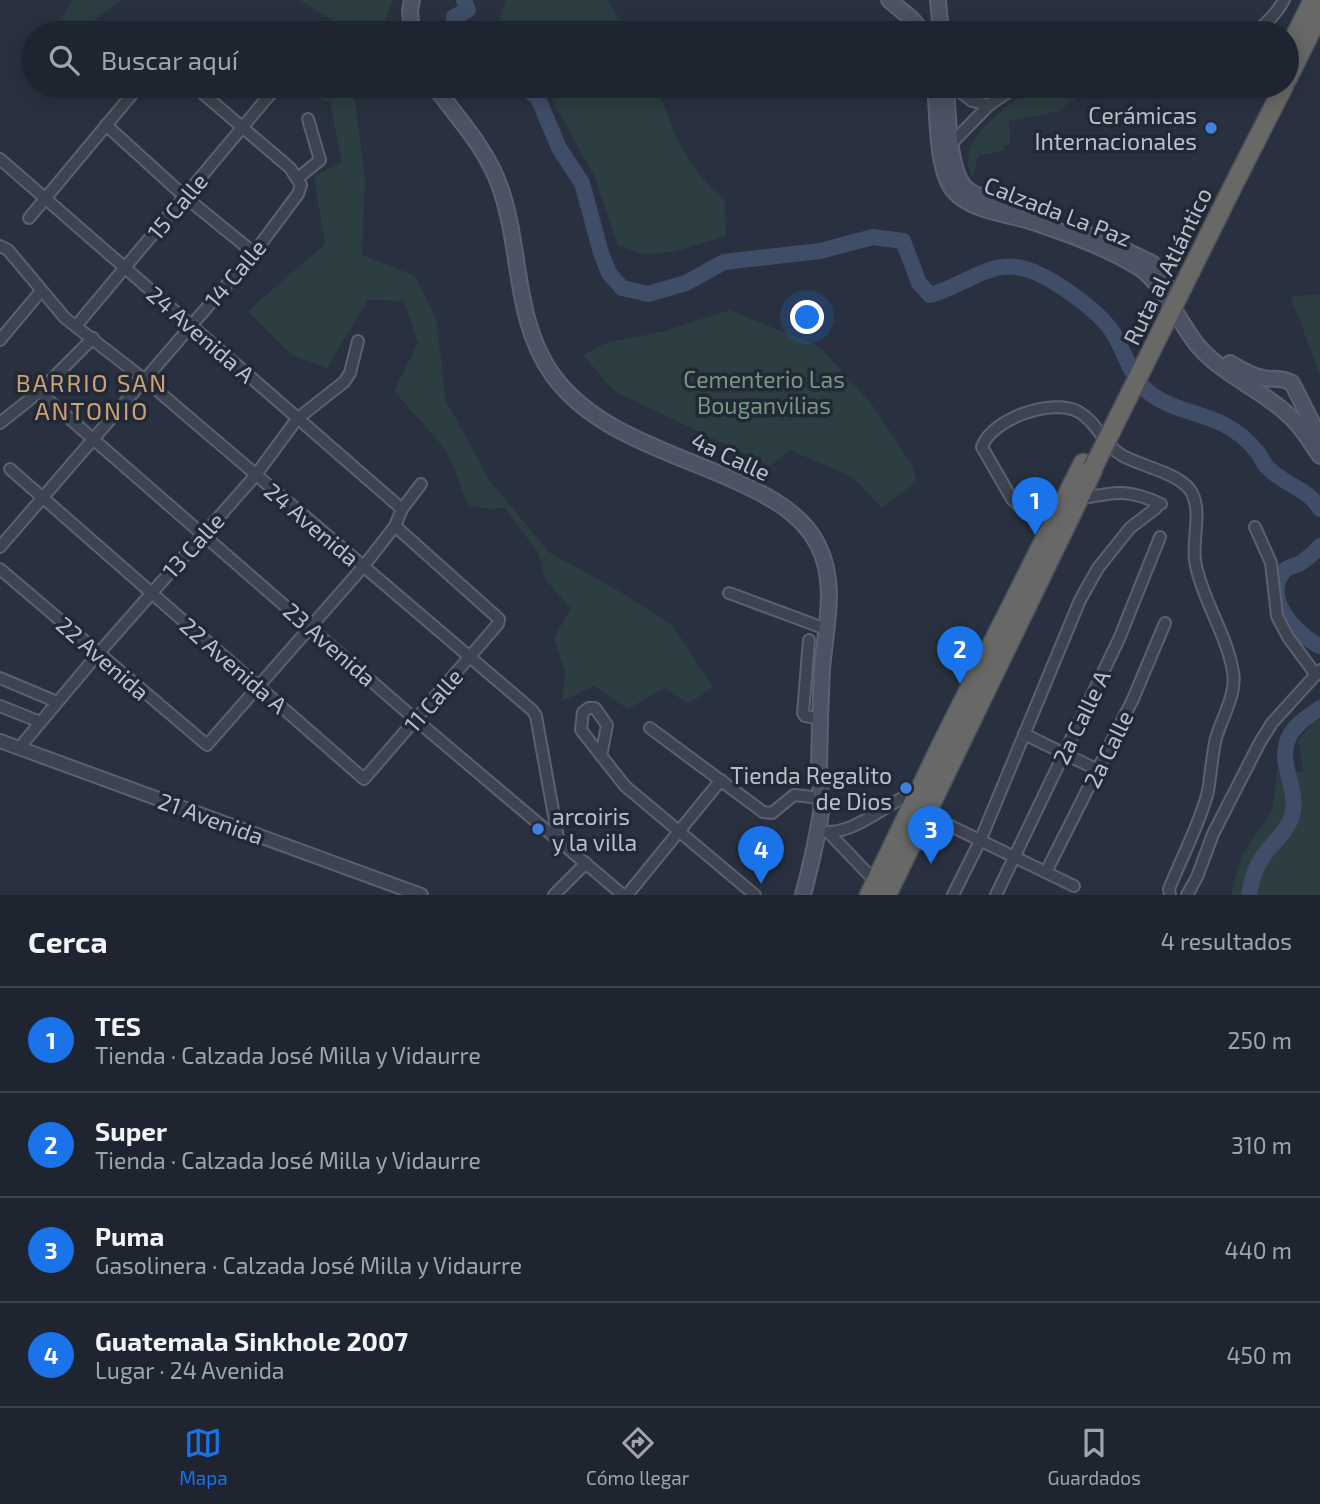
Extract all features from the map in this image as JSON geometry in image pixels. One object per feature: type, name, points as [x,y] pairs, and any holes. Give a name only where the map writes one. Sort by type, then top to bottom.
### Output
[{"type":"highway","points":[[1299,28],[1313,0]]},
{"type":"highway","points":[[1299,56],[1320,13]]},
{"type":"highway","name":"Ruta al Atlántico","points":[[1229,184],[1265,98]]},
{"type":"highway","name":"Ruta al Atlántico","points":[[1088,465],[1229,184],[1277,98]]},
{"type":"highway","points":[[882,892],[926,814],[1079,499],[1088,465]]},
{"type":"highway","points":[[882,892],[915,797],[1048,532],[1088,465]]},
{"type":"main road","points":[[411,21],[412,0]]},
{"type":"main road","points":[[889,0],[911,21]]},
{"type":"main road","points":[[929,0],[930,21]]},
{"type":"main road","points":[[938,0],[940,21]]},
{"type":"main road","name":"4a Calle","points":[[443,98],[477,144],[500,185],[507,207],[525,315],[535,345],[552,374],[576,401],[599,419],[760,494],[797,517],[818,545],[827,570],[829,596],[820,719],[824,832],[803,895]]},
{"type":"main road","points":[[937,98],[945,149]]},
{"type":"main road","points":[[945,149],[946,98]]},
{"type":"main road","name":"Calzada La Paz","points":[[945,149],[959,178],[961,190],[976,205],[1032,221],[1080,239],[1141,269],[1191,337],[1213,361],[1278,406],[1297,424],[1320,456]]},
{"type":"main road","name":"Calzada La Paz","points":[[961,190],[1090,233],[1148,261],[1161,274],[1198,333],[1221,356],[1252,375],[1285,379],[1292,383]]},
{"type":"main road","points":[[1278,406],[1278,391],[1292,383],[1320,438]]},
{"type":"street","points":[[1269,21],[1284,0]]},
{"type":"street","points":[[29,218],[129,98]]},
{"type":"street","points":[[207,98],[290,168],[300,182]]},
{"type":"street","name":"15 Calle","points":[[76,326],[267,98]]},
{"type":"street","points":[[968,98],[989,106]]},
{"type":"street","points":[[945,149],[1000,98]]},
{"type":"street","name":"14 Calle","points":[[0,547],[254,253],[298,194],[300,182],[320,160],[308,119]]},
{"type":"street","points":[[106,125],[184,196],[254,253]]},
{"type":"street","name":"24 Avenida A","points":[[0,159],[402,509]]},
{"type":"street","name":"24 Avenida","points":[[0,246],[8,250],[65,318],[145,380],[532,710],[536,716],[558,838]]},
{"type":"street","points":[[0,340],[41,290]]},
{"type":"street","points":[[0,423],[39,392],[93,338]]},
{"type":"street","name":"13 Calle","points":[[19,748],[255,476],[298,419],[344,382],[350,373],[358,341]]},
{"type":"street","name":"23 Avenida","points":[[39,392],[416,720],[625,895]]},
{"type":"street","points":[[1048,532],[1012,499],[982,447],[985,440],[1004,423],[1037,408],[1077,410],[1089,420],[1110,448],[1149,468],[1184,481],[1196,504],[1196,567],[1234,674],[1233,687],[1217,736],[1205,801],[1169,890],[1170,895]]},
{"type":"street","name":"22 Avenida A","points":[[10,469],[364,779]]},
{"type":"street","points":[[259,687],[363,567],[395,526],[402,509],[421,484]]},
{"type":"street","points":[[953,895],[980,841],[1080,600],[1098,568],[1130,528],[1158,506],[1139,494],[1114,492],[1079,499]]},
{"type":"street","name":"11 Calle","points":[[364,779],[470,658],[498,624],[499,619],[395,526]]},
{"type":"street","points":[[1188,895],[1213,834],[1259,744],[1272,723],[1318,673],[1288,637],[1277,616],[1270,563],[1255,527]]},
{"type":"street","name":"2a Calle A","points":[[996,895],[1119,639],[1160,537]]},
{"type":"street","name":"22 Avenida","points":[[0,569],[207,745],[259,687]]},
{"type":"street","points":[[729,593],[826,629]]},
{"type":"street","name":"2a Calle","points":[[1046,872],[1133,699],[1166,624]]},
{"type":"street","points":[[809,640],[803,713],[810,718],[820,719]]},
{"type":"street","points":[[0,678],[57,702]]},
{"type":"street","points":[[0,706],[40,722]]},
{"type":"street","points":[[650,728],[763,812],[772,813],[794,795],[821,798]]},
{"type":"street","points":[[1024,734],[1098,770]]},
{"type":"street","name":"21 Avenida","points":[[0,741],[421,895]]},
{"type":"street","points":[[601,756],[625,786],[755,895]]},
{"type":"street","points":[[625,895],[721,780]]},
{"type":"street","points":[[882,892],[824,832],[884,810],[906,796],[915,797]]},
{"type":"street","points":[[926,814],[1074,886]]},
{"type":"street","points":[[554,895],[586,863]]},
{"type":"green space","points":[[73,0],[121,0],[93,21],[58,21]]},
{"type":"green space","points":[[300,0],[392,0],[385,21],[331,20]]},
{"type":"green space","points":[[506,0],[607,0],[621,21],[500,21]]},
{"type":"green space","points":[[317,98],[355,98],[365,177],[362,255],[415,276],[436,318],[446,401],[490,481],[550,553],[619,591],[673,626],[713,687],[688,704],[665,688],[628,709],[594,686],[562,701],[565,672],[554,638],[571,608],[545,579],[539,554],[505,508],[488,509],[468,505],[447,451],[394,391],[418,343],[404,301],[368,300],[327,368],[293,356],[248,311],[325,244],[314,176],[342,163],[330,102]]},
{"type":"green space","points":[[551,98],[662,98],[690,162],[711,188],[725,200],[726,236],[673,252],[641,254],[618,245],[594,175]]},
{"type":"green space","points":[[1019,98],[1077,98],[1060,111],[1009,121],[1010,144],[1004,145],[1004,150],[978,156],[973,179],[968,163],[969,151],[983,129]]},
{"type":"green space","points":[[1320,294],[1320,375],[1291,297]]},
{"type":"green space","name":"Cementerio Las Bouganvilias","points":[[730,310],[820,347],[873,406],[912,465],[917,481],[882,508],[852,477],[790,450],[770,466],[614,391],[583,355],[606,343],[661,332]]},
{"type":"green space","points":[[1320,719],[1320,895],[1231,895],[1242,855],[1272,811],[1277,769],[1304,772],[1298,740]]},
{"type":"waterway","points":[[454,21],[454,17],[468,10],[464,0]]},
{"type":"waterway","points":[[538,98],[559,148],[582,183],[601,253],[609,273],[622,288],[648,294],[686,283],[724,262],[820,251],[873,237],[903,241],[919,283],[930,295],[994,269],[1016,267],[1028,270],[1071,293],[1098,315],[1115,336],[1139,382],[1151,394],[1168,404],[1225,425],[1243,437],[1272,472],[1309,496],[1320,509]]},
{"type":"waterway","points":[[1320,546],[1302,562],[1284,571],[1278,582],[1277,593],[1279,604],[1292,625],[1320,646]]},
{"type":"waterway","points":[[1249,895],[1259,864],[1292,816],[1293,796],[1285,757],[1289,737],[1299,724],[1320,708]]},
{"type":"place","name":"Cerámicas Internacionales","points":[[1211,128]]},
{"type":"place","name":"TES","points":[[1035,535]]},
{"type":"place","name":"Super","points":[[960,684]]},
{"type":"place","name":"Tienda Regalito de Dios","points":[[906,788]]},
{"type":"place","name":"arcoiris y la villa","points":[[538,829]]},
{"type":"place","name":"Puma","points":[[931,864]]},
{"type":"place","name":"Guatemala Sinkhole 2007","points":[[761,884]]},
{"type":"district","name":"BARRIO SAN ANTONIO","points":[[92,396]]}]
